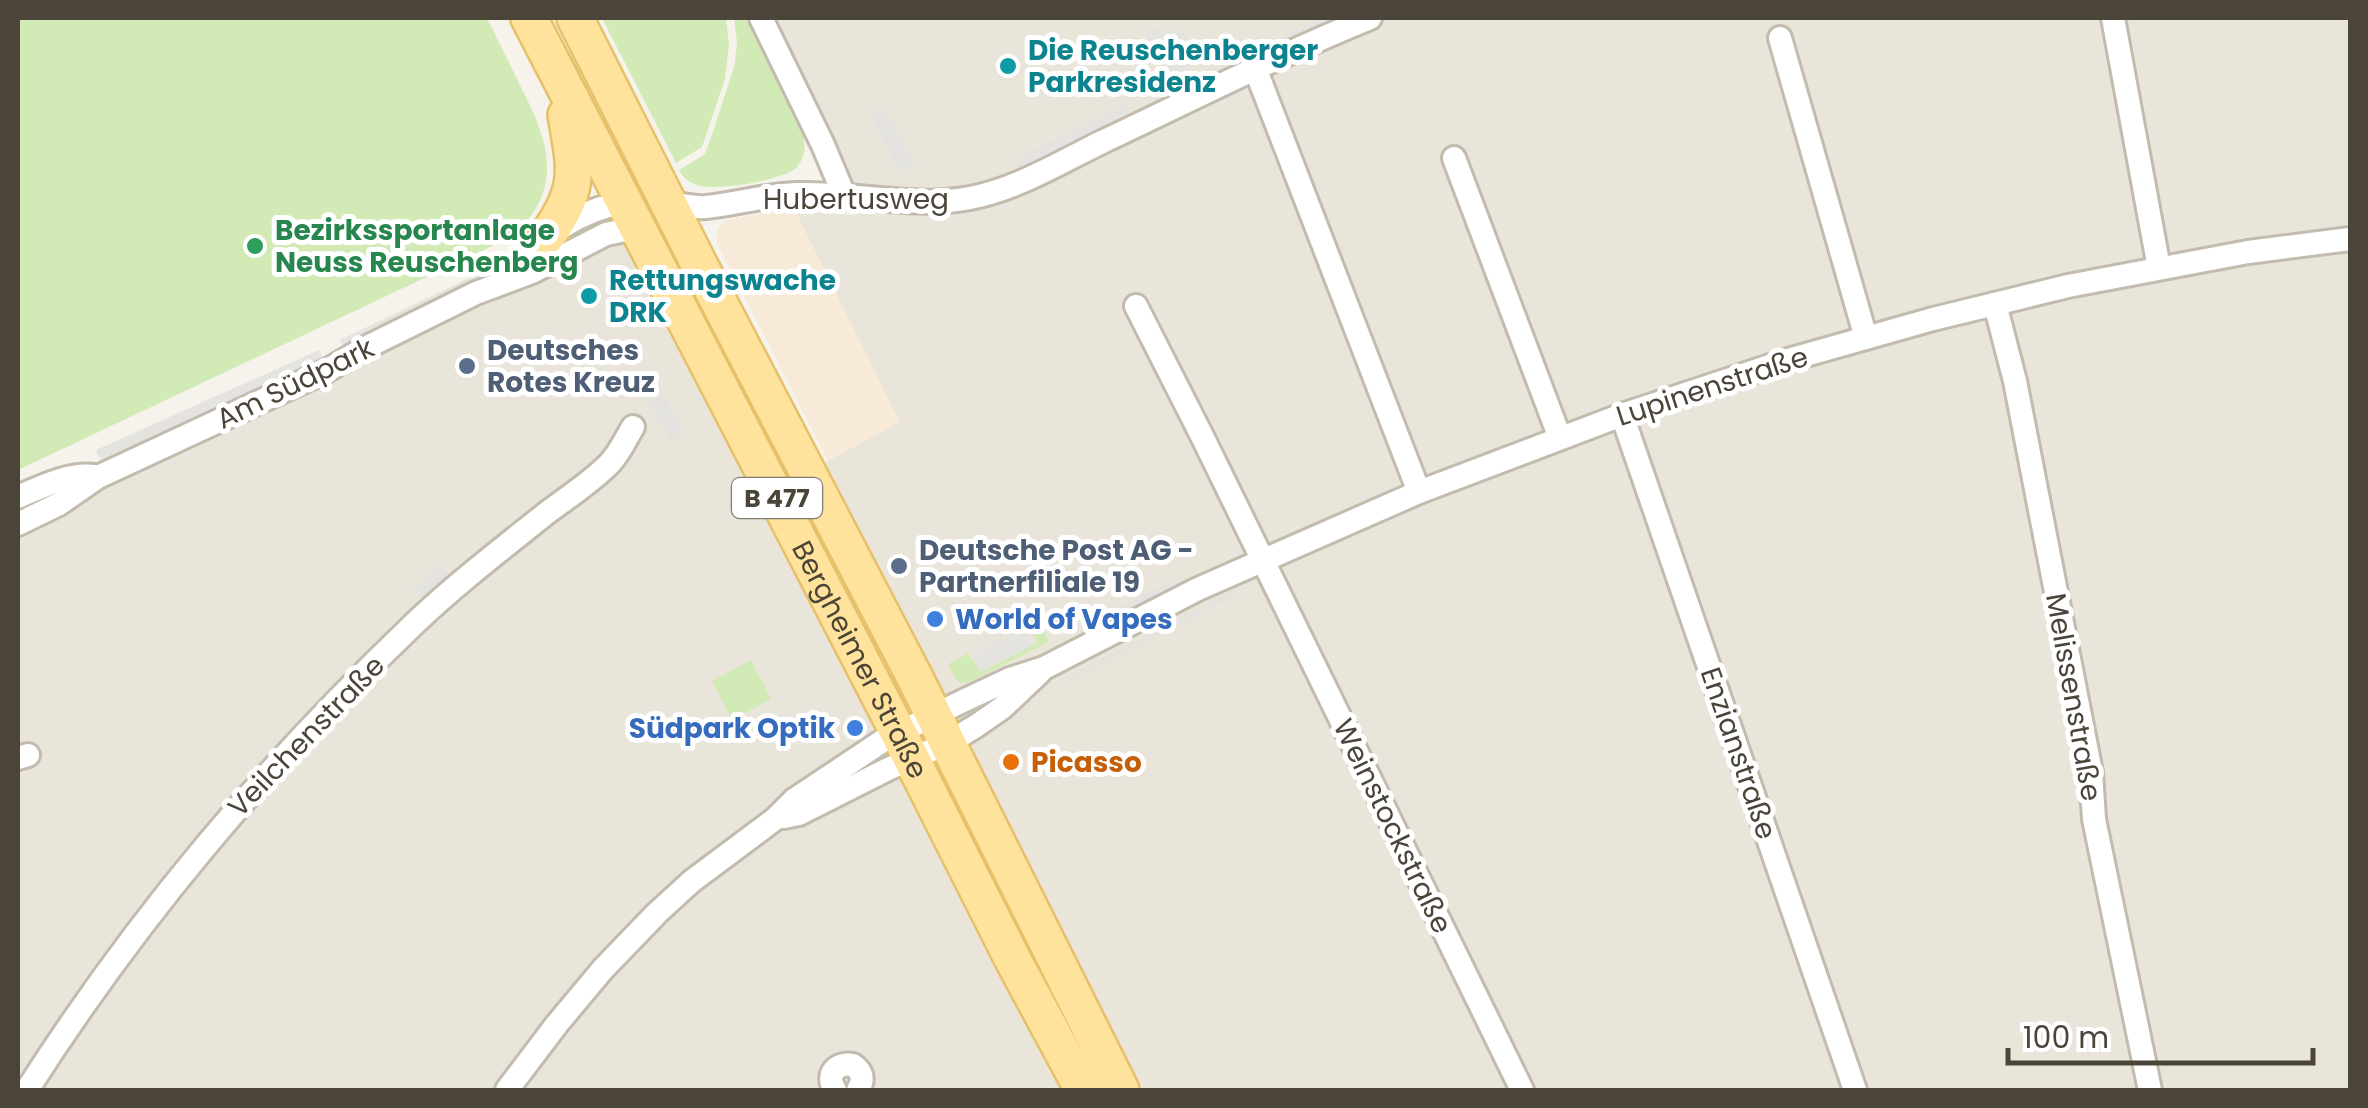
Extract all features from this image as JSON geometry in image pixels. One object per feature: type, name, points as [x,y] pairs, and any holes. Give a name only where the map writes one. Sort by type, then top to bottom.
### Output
[{"type":"main road","name":"Bergheimer Straße","points":[[529,18],[1012,960],[1084,1090]]},
{"type":"main road","name":"Bergheimer Straße","points":[[575,18],[941,729],[1121,1090]]},
{"type":"main road","points":[[546,237],[570,197],[575,159],[558,75]]},
{"type":"main road","points":[[625,203],[668,202]]},
{"type":"street","points":[[762,18],[844,195]]},
{"type":"street","name":"Hubertusweg","points":[[668,202],[705,207],[789,194],[922,202],[995,192],[1255,68],[1370,18]]},
{"type":"street","points":[[2113,18],[2159,268]]},
{"type":"street","points":[[1780,38],[1866,338]]},
{"type":"street","points":[[1255,68],[1419,492]]},
{"type":"street","points":[[1454,158],[1560,438]]},
{"type":"street","name":"Am Südpark","points":[[491,286],[546,237],[590,210],[625,203]]},
{"type":"street","name":"Am Südpark","points":[[18,524],[58,504],[98,477],[328,370],[491,286],[532,272],[606,234],[624,230],[642,237]]},
{"type":"street","name":"Lupinenstraße","points":[[506,1090],[603,969],[657,913],[794,800],[876,745],[905,746],[941,729],[1010,679],[1044,668],[1198,589],[1419,492],[1622,415],[1772,365],[1995,304],[2159,268],[2350,239]]},
{"type":"street","name":"Melissenstraße","points":[[1995,304],[2015,381],[2092,772],[2094,818],[2150,1090]]},
{"type":"street","points":[[1136,306],[1263,562]]},
{"type":"street","name":"Enzianstraße","points":[[1622,415],[1855,1090]]},
{"type":"street","name":"Veilchenstraße","points":[[27,1090],[102,978],[244,798],[418,620],[610,464],[632,427]]},
{"type":"street","name":"Am Südpark","points":[[18,497],[48,484],[86,475],[98,477]]},
{"type":"street","name":"Weinstockstraße","points":[[1263,562],[1522,1090]]},
{"type":"street","points":[[834,1090],[830,1076],[844,1063],[862,1074],[858,1090]]},
{"type":"shaded area","points":[[772,18],[2350,18],[2350,1090],[18,1090],[18,526],[605,238],[638,248],[769,492],[899,422],[795,211],[854,215],[833,142]]},
{"type":"shaded area","points":[[1323,18],[1330,23],[1246,60],[1242,53]]},
{"type":"shaded area","points":[[1176,25],[1203,52],[1189,65],[1190,72],[1176,79],[1145,35],[1155,27],[1166,34]]},
{"type":"shaded area","points":[[1124,105],[1130,117],[1022,171],[1016,158]]},
{"type":"shaded area","points":[[884,106],[914,164],[899,172],[870,114]]},
{"type":"shaded area","points":[[795,211],[900,422],[828,461],[716,241],[718,228],[727,220]]},
{"type":"shaded area","points":[[490,268],[493,273],[343,346],[340,340]]},
{"type":"shaded area","points":[[319,350],[325,364],[102,464],[96,450]]},
{"type":"shaded area","points":[[659,386],[684,432],[670,440],[645,394]]},
{"type":"shaded area","points":[[440,565],[450,576],[421,600],[411,589]]},
{"type":"shaded area","points":[[1172,580],[1175,586],[1086,631],[1083,625]]},
{"type":"shaded area","points":[[1239,587],[1235,596],[1066,683],[1058,681]]},
{"type":"shaded area","points":[[1023,629],[1032,645],[980,672],[972,656]]},
{"type":"green space","name":"Bezirkssportanlage Neuss Reuschenberg","points":[[18,18],[487,18],[541,133],[546,150],[545,185],[528,220],[505,240],[18,470]]},
{"type":"green space","points":[[542,18],[549,18],[610,119],[627,160],[629,176]]},
{"type":"green space","points":[[602,18],[726,18],[729,45],[725,79],[702,147],[676,163]]},
{"type":"green space","points":[[734,18],[749,18],[802,129],[804,153],[797,167],[779,176],[733,186],[706,187],[689,181],[679,170],[705,154],[710,141],[735,64]]},
{"type":"green space","points":[[1039,621],[1049,642],[969,682],[961,683],[955,678],[948,664],[968,653],[981,672],[1038,642],[1030,626]]},
{"type":"green space","points":[[751,660],[771,699],[732,720],[712,681]]},
{"type":"place","name":"Die Reuschenberger Parkresidenz","points":[[1008,66]]},
{"type":"place","name":"Bezirkssportanlage Neuss Reuschenberg","points":[[255,246]]},
{"type":"place","name":"Rettungswache DRK","points":[[589,296]]},
{"type":"place","name":"Deutsches Rotes Kreuz","points":[[467,366]]},
{"type":"place","name":"Deutsche Post AG - Partnerfiliale 19","points":[[899,566]]},
{"type":"place","name":"World of Vapes","points":[[935,619]]},
{"type":"place","name":"Südpark Optik","points":[[855,728]]},
{"type":"place","name":"Picasso","points":[[1011,762]]}]
